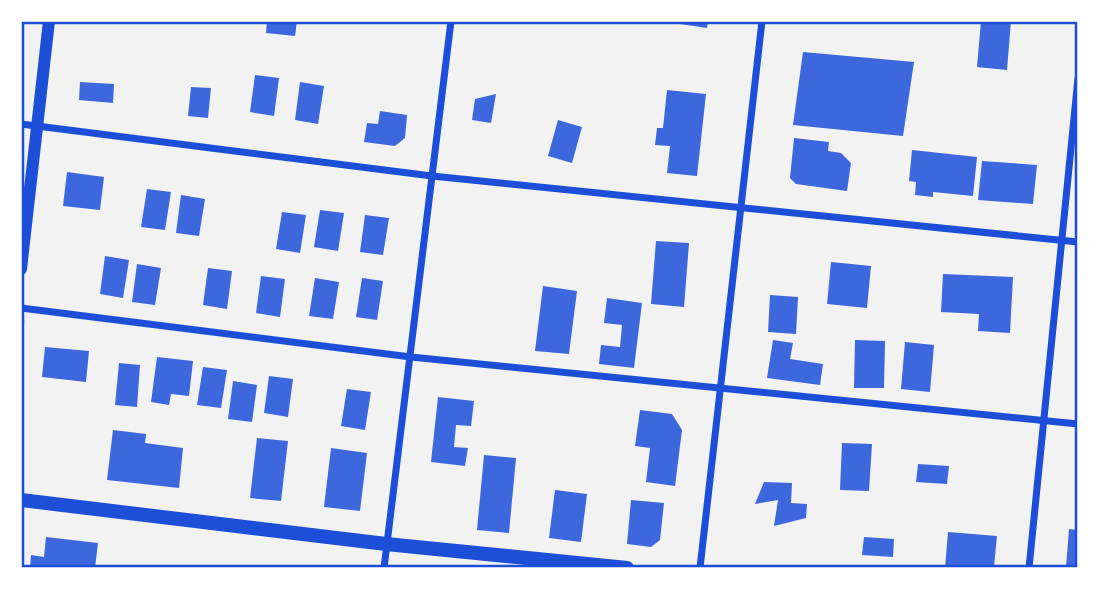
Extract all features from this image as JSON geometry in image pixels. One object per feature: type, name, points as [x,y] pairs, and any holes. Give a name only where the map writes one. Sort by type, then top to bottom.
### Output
[{"type":"main road","points":[[21,500],[386,544],[627,568]]},
{"type":"street","points":[[21,269],[49,21]]},
{"type":"street","points":[[384,568],[451,21]]},
{"type":"street","points":[[700,568],[762,21]]},
{"type":"street","points":[[1029,568],[1078,78]]},
{"type":"street","points":[[21,124],[432,176],[1078,242]]},
{"type":"street","points":[[21,308],[411,357],[1078,424]]},
{"type":"building","points":[[267,21],[297,21],[295,36],[266,33]]},
{"type":"building","points":[[660,21],[708,21],[707,28]]},
{"type":"building","points":[[981,21],[1011,21],[1007,70],[977,67]]},
{"type":"building","points":[[803,52],[914,62],[903,136],[793,125]]},
{"type":"building","points":[[255,75],[279,78],[274,116],[250,112]]},
{"type":"building","points":[[80,82],[114,84],[113,103],[79,100]]},
{"type":"building","points":[[300,82],[324,86],[318,124],[295,120]]},
{"type":"building","points":[[191,87],[211,88],[208,118],[188,116]]},
{"type":"building","points":[[667,90],[706,94],[697,176],[667,173],[670,146],[655,145],[657,128],[663,128]]},
{"type":"building","points":[[496,94],[491,123],[472,120],[475,99]]},
{"type":"building","points":[[380,111],[407,115],[405,138],[395,146],[364,142],[367,123],[378,124]]},
{"type":"building","points":[[558,120],[582,127],[572,163],[548,156]]},
{"type":"building","points":[[794,138],[829,142],[828,151],[841,153],[851,163],[847,191],[796,184],[790,178]]},
{"type":"building","points":[[912,150],[977,157],[973,196],[933,192],[933,197],[915,195],[916,182],[909,181]]},
{"type":"building","points":[[982,161],[1037,165],[1033,204],[978,200]]},
{"type":"building","points":[[67,172],[104,177],[100,210],[63,206]]},
{"type":"building","points":[[147,189],[171,192],[165,230],[141,227]]},
{"type":"building","points":[[181,195],[205,199],[199,236],[176,233]]},
{"type":"building","points":[[320,210],[344,213],[338,251],[314,247]]},
{"type":"building","points":[[282,212],[306,215],[300,253],[276,249]]},
{"type":"building","points":[[365,215],[389,218],[383,255],[360,252]]},
{"type":"building","points":[[656,241],[689,243],[684,307],[651,304]]},
{"type":"building","points":[[105,256],[129,260],[123,298],[100,294]]},
{"type":"building","points":[[831,262],[871,266],[867,308],[827,304]]},
{"type":"building","points":[[137,264],[161,268],[155,305],[132,302]]},
{"type":"building","points":[[208,268],[232,271],[227,309],[203,305]]},
{"type":"building","points":[[943,274],[1013,277],[1010,333],[978,331],[979,314],[941,312]]},
{"type":"building","points":[[261,276],[285,279],[280,317],[256,313]]},
{"type":"building","points":[[315,278],[339,282],[333,319],[309,316]]},
{"type":"building","points":[[362,278],[383,281],[377,320],[356,317]]},
{"type":"building","points":[[543,286],[577,291],[569,354],[535,351]]},
{"type":"building","points":[[770,295],[798,297],[796,334],[768,332]]},
{"type":"building","points":[[607,298],[642,303],[634,368],[599,364],[601,345],[620,347],[622,325],[604,323]]},
{"type":"building","points":[[773,340],[793,343],[790,359],[823,364],[820,385],[767,378]]},
{"type":"building","points":[[855,340],[885,341],[884,388],[854,388]]},
{"type":"building","points":[[905,342],[934,345],[930,392],[901,389]]},
{"type":"building","points":[[45,347],[89,351],[86,382],[42,377]]},
{"type":"building","points":[[157,357],[193,361],[189,396],[171,394],[169,405],[151,402]]},
{"type":"building","points":[[119,363],[140,365],[137,407],[115,405]]},
{"type":"building","points":[[203,367],[227,370],[221,408],[197,405]]},
{"type":"building","points":[[269,376],[293,379],[288,417],[264,413]]},
{"type":"building","points":[[233,381],[257,385],[252,422],[228,419]]},
{"type":"building","points":[[347,389],[371,392],[365,430],[341,426]]},
{"type":"building","points":[[438,397],[474,401],[471,426],[456,425],[454,447],[468,448],[465,466],[431,462]]},
{"type":"building","points":[[640,410],[672,414],[682,430],[675,486],[646,482],[650,448],[635,446]]},
{"type":"building","points":[[113,430],[146,434],[145,443],[183,448],[179,488],[107,480]]},
{"type":"building","points":[[257,438],[288,441],[281,501],[250,498]]},
{"type":"building","points":[[842,443],[872,444],[869,491],[840,490]]},
{"type":"building","points":[[331,448],[367,453],[360,511],[324,507]]},
{"type":"building","points":[[484,455],[516,458],[509,533],[477,530]]},
{"type":"building","points":[[918,464],[949,466],[947,484],[916,482]]},
{"type":"building","points":[[764,482],[792,483],[791,503],[807,504],[806,518],[774,526],[778,500],[755,504]]},
{"type":"building","points":[[555,490],[587,494],[581,542],[549,538]]},
{"type":"building","points":[[631,500],[664,503],[660,540],[651,547],[627,544]]},
{"type":"building","points":[[1069,529],[1078,530],[1078,568],[1066,568]]},
{"type":"building","points":[[948,532],[997,536],[994,567],[945,568]]},
{"type":"building","points":[[46,537],[98,543],[95,568],[30,568],[31,555],[44,557]]},
{"type":"building","points":[[864,537],[894,539],[893,557],[862,555]]}]
